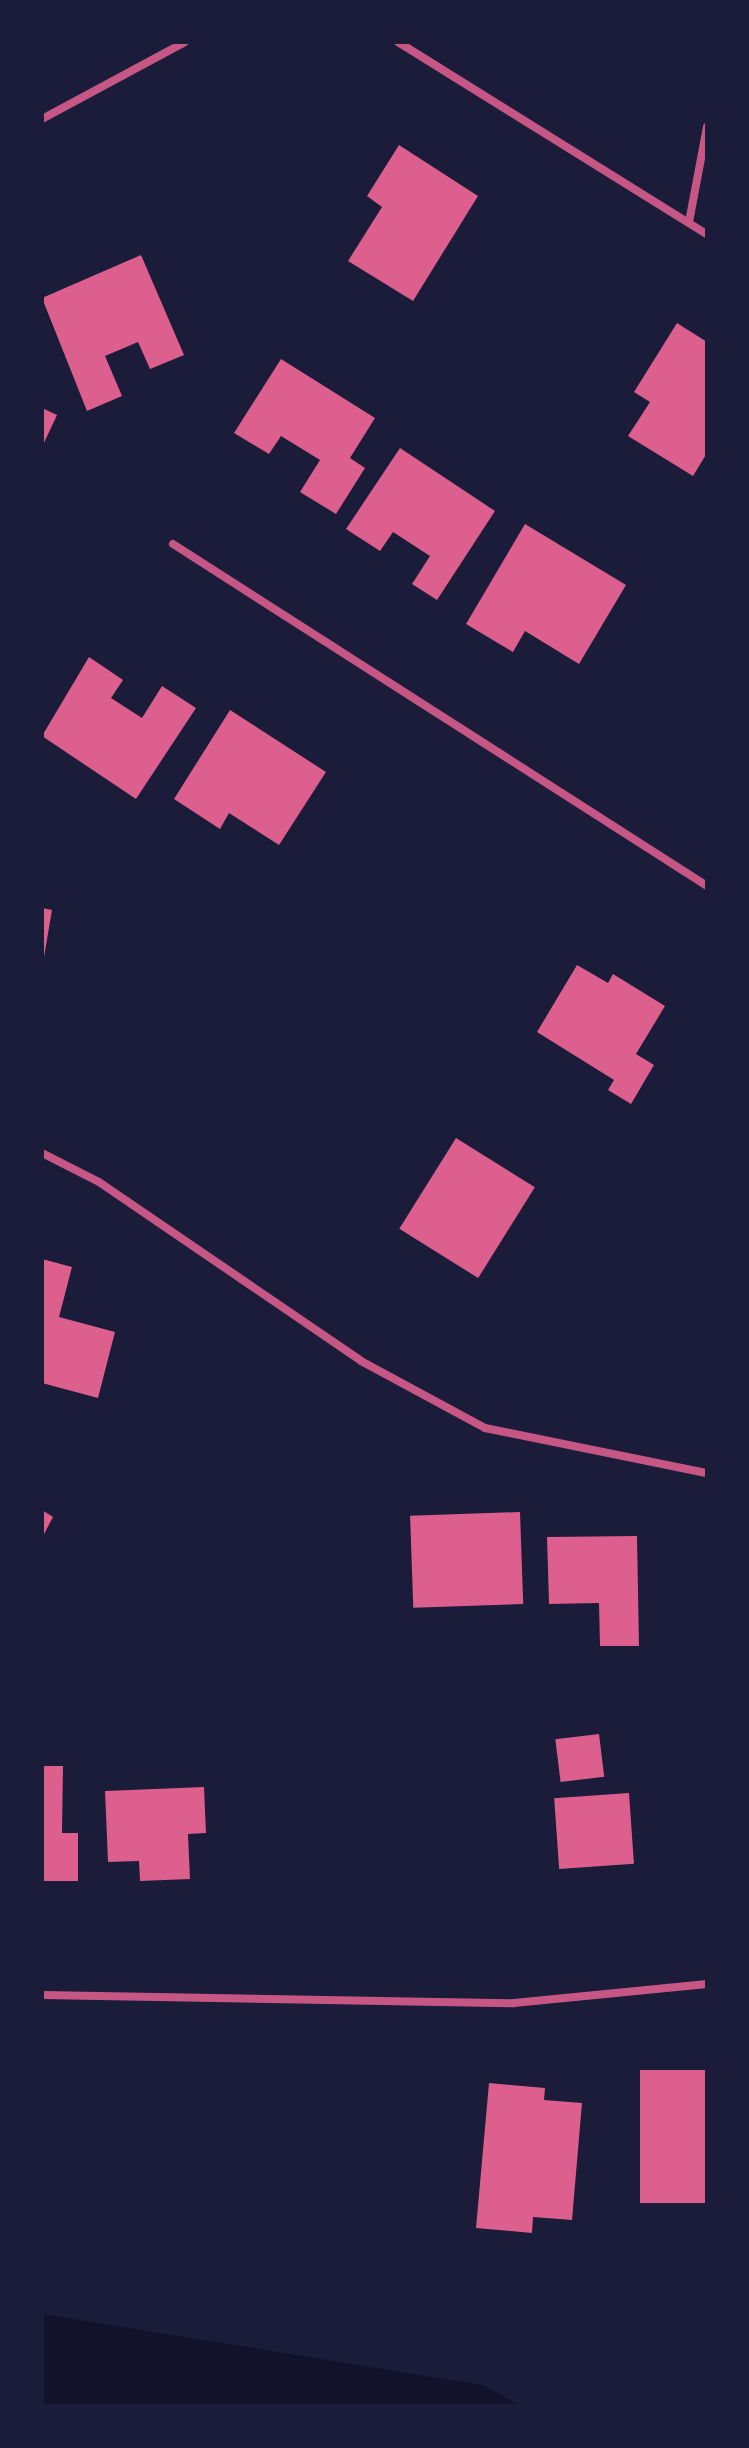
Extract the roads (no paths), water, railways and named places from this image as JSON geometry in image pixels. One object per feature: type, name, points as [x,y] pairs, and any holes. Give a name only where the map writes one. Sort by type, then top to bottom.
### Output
[{"type":"street","points":[[42,119],[185,42]]},
{"type":"street","points":[[398,42],[707,234]]},
{"type":"street","points":[[689,222],[707,127]]},
{"type":"street","points":[[173,544],[707,886]]},
{"type":"street","points":[[42,1153],[99,1182],[361,1361],[485,1428],[707,1473]]},
{"type":"street","points":[[42,1995],[514,2003],[707,1984]]}]
